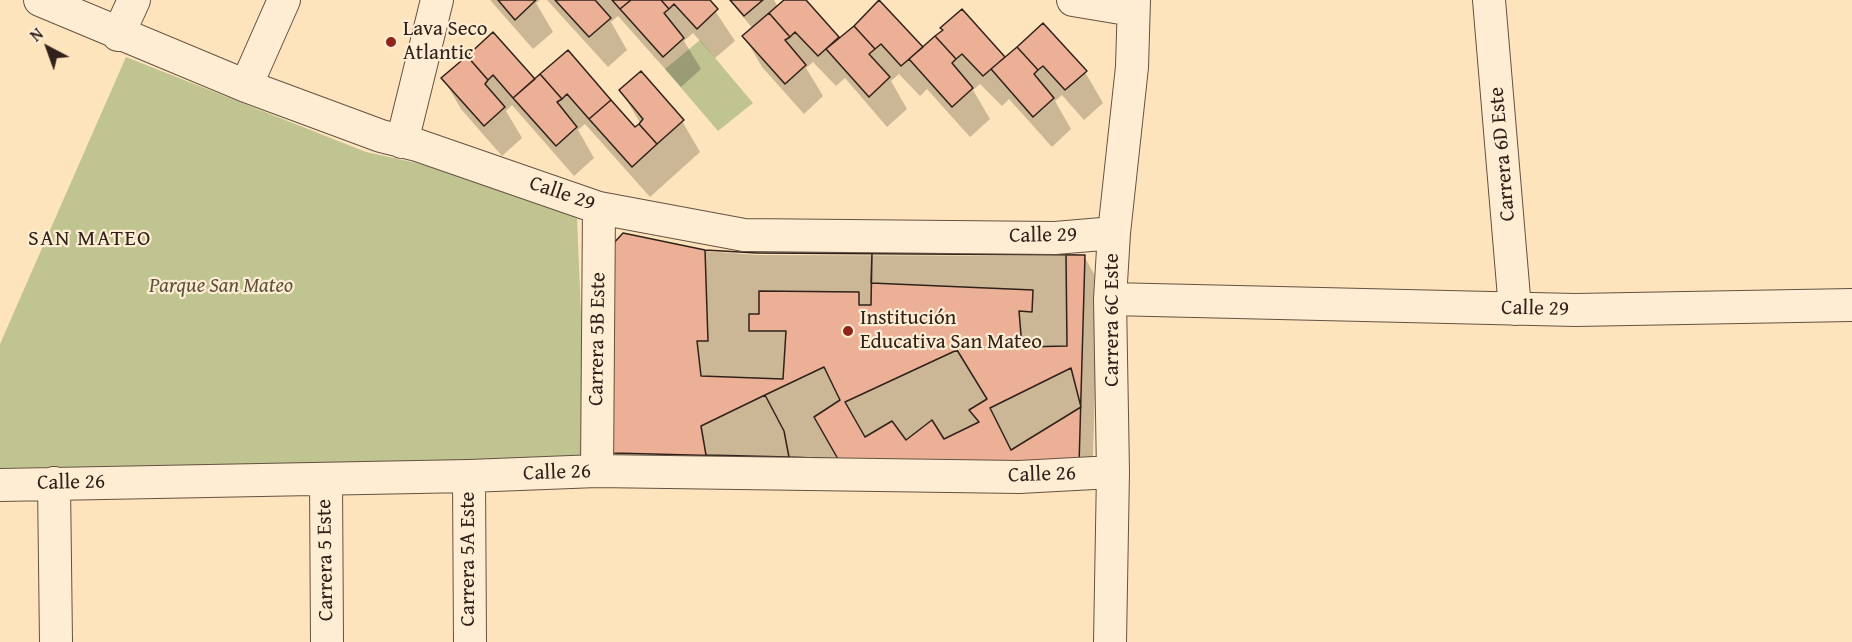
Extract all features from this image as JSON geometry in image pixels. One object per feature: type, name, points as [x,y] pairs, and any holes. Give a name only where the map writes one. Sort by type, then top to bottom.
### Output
[{"type":"street","name":"Calle 29","points":[[40,0],[118,35],[246,86],[402,142],[599,208],[744,235],[1055,238],[1114,232]]},
{"type":"street","points":[[118,35],[134,0]]},
{"type":"street","points":[[246,86],[284,0]]},
{"type":"street","points":[[402,142],[437,0]]},
{"type":"street","points":[[1073,0],[1134,5]]},
{"type":"street","name":"Carrera 6D Este","points":[[1489,0],[1515,309]]},
{"type":"street","name":"Carrera 6C Este","points":[[1110,642],[1113,472],[1110,299],[1114,232],[1132,67],[1134,5]]},
{"type":"street","name":"Carrera 5B Este","points":[[597,471],[599,208]]},
{"type":"street","name":"Calle 29","points":[[1110,299],[1575,310],[1852,305]]},
{"type":"street","name":"Calle 26","points":[[0,485],[469,476],[597,471],[1019,477],[1113,472]]},
{"type":"street","name":"Carrera 5A Este","points":[[469,476],[470,642]]},
{"type":"street","name":"Carrera 5 Este","points":[[326,479],[327,642]]},
{"type":"street","points":[[54,483],[56,642]]},
{"type":"green space","points":[[700,40],[753,103],[718,131],[665,69]]},
{"type":"green space","name":"Parque San Mateo","points":[[126,57],[366,152],[417,163],[533,198],[577,218],[587,458],[424,463],[0,468],[0,344]]},
{"type":"building","points":[[498,0],[536,0],[515,20]]},
{"type":"building","points":[[555,0],[595,0],[611,18],[589,37]]},
{"type":"building","points":[[612,0],[631,0],[620,9]]},
{"type":"building","points":[[631,0],[661,0],[669,9],[664,13],[684,38],[663,57],[620,9]]},
{"type":"building","points":[[661,0],[710,0],[718,9],[697,29],[674,4],[669,9]]},
{"type":"building","points":[[730,0],[763,0],[744,16]]},
{"type":"building","points":[[784,0],[806,0],[839,37],[818,56],[795,32],[790,37],[769,13]]},
{"type":"building","points":[[879,0],[923,47],[901,66],[881,44],[875,49],[854,26]]},
{"type":"building","points":[[962,9],[1005,57],[983,76],[962,54],[956,59],[935,36],[943,30],[940,28]]},
{"type":"building","points":[[769,13],[790,37],[785,40],[806,65],[785,84],[742,36]]},
{"type":"building","points":[[1043,23],[1087,71],[1065,90],[1043,66],[1038,70],[1017,47]]},
{"type":"building","points":[[854,26],[875,49],[869,54],[890,77],[869,97],[826,49]]},
{"type":"building","points":[[493,32],[535,79],[513,98],[493,75],[488,80],[467,56]]},
{"type":"building","points":[[935,36],[956,59],[952,63],[973,88],[952,107],[909,59]]},
{"type":"building","points":[[1017,47],[1038,70],[1034,74],[1054,98],[1033,117],[991,69]]},
{"type":"building","points":[[568,50],[611,100],[589,119],[567,94],[562,99],[540,74]]},
{"type":"building","points":[[467,56],[488,80],[485,84],[505,107],[484,126],[441,78]]},
{"type":"building","points":[[641,71],[684,120],[657,144],[639,124],[643,119],[619,90]]},
{"type":"building","points":[[540,74],[562,99],[557,102],[577,127],[556,146],[513,98]]},
{"type":"building","points":[[611,100],[635,127],[639,124],[657,144],[632,167],[589,119]]},
{"type":"building","name":"Institución Educativa San Mateo","points":[[623,233],[705,250],[757,253],[1085,255],[1079,465],[613,453],[612,245]]},
{"type":"building","points":[[705,250],[757,253],[872,253],[871,305],[859,305],[859,292],[759,291],[759,314],[749,314],[749,331],[786,331],[783,379],[701,376],[697,341],[708,341]]},
{"type":"building","points":[[872,253],[1066,255],[1067,346],[1022,347],[1019,311],[1032,312],[1033,290],[871,283]]},
{"type":"building","points":[[957,350],[987,399],[969,410],[979,422],[944,439],[932,420],[906,440],[892,421],[865,437],[845,402]]},
{"type":"building","points":[[824,367],[840,400],[814,417],[838,459],[789,457],[784,431],[765,395]]},
{"type":"building","points":[[1071,368],[1081,407],[1011,450],[990,408]]},
{"type":"building","points":[[765,395],[784,431],[789,457],[706,455],[701,426]]},
{"type":"place","name":"Lava Seco Atlantic","points":[[391,42]]},
{"type":"place","name":"Institución Educativa San Mateo","points":[[848,331]]},
{"type":"district","name":"SAN MATEO","points":[[90,239]]}]
